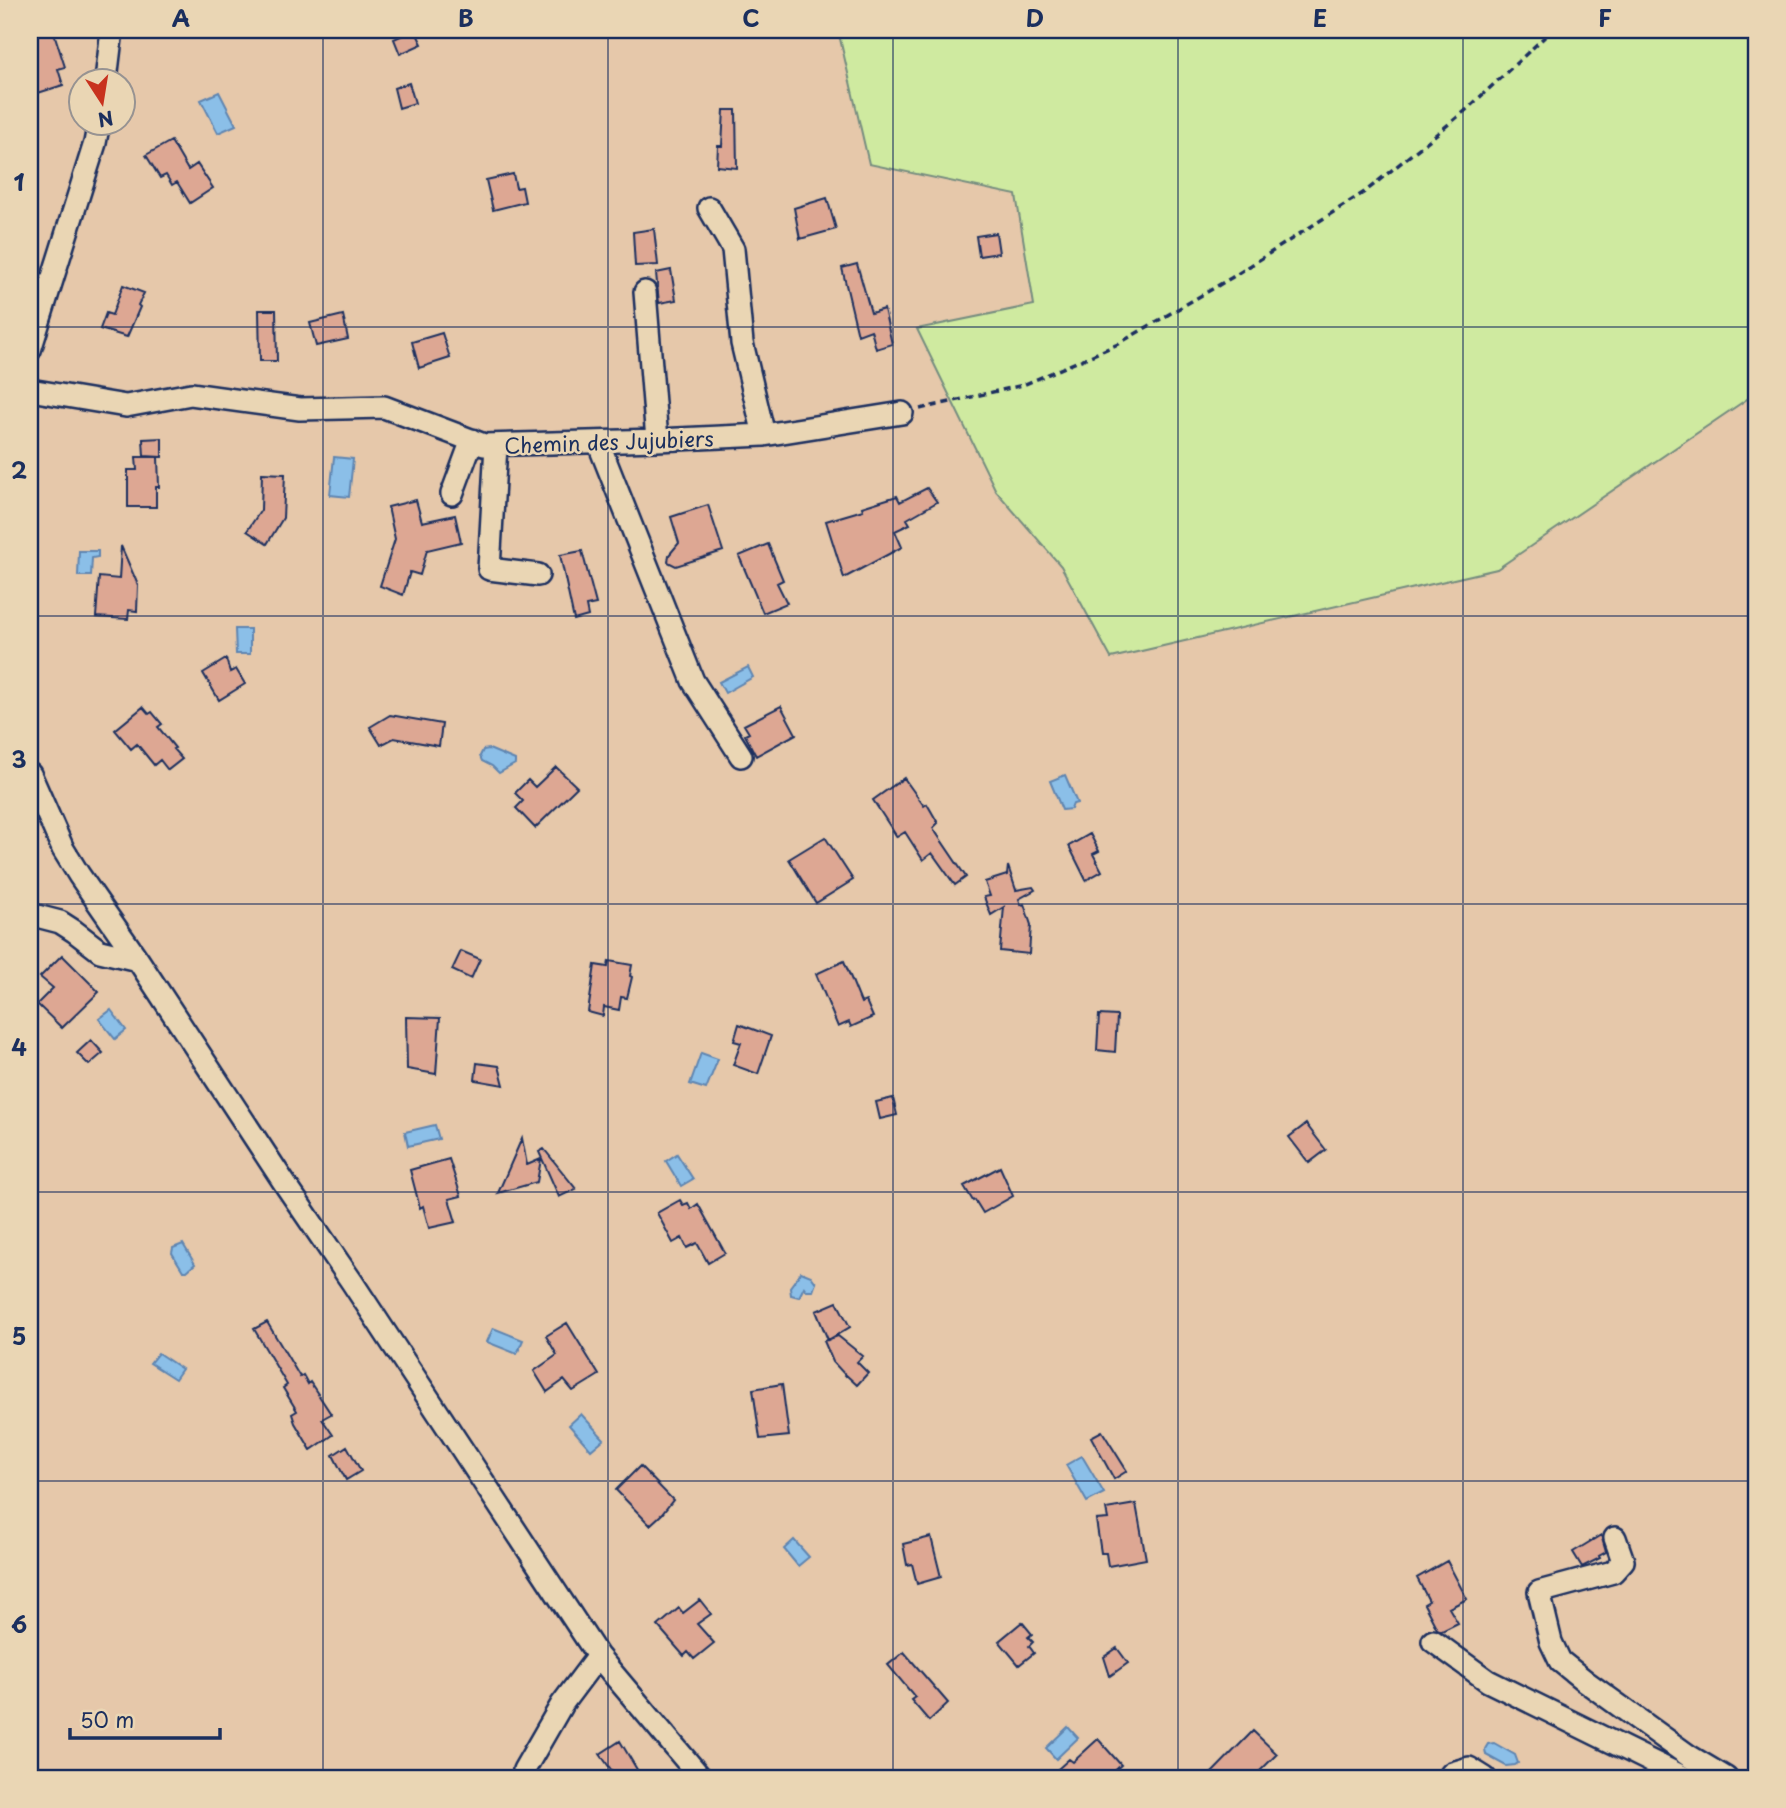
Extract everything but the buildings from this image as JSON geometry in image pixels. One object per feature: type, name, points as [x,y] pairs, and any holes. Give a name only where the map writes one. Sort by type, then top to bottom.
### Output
[{"type":"street","points":[[108,66],[112,30]]},
{"type":"street","points":[[30,350],[96,136]]},
{"type":"street","points":[[709,208],[733,248],[743,343],[764,435]]},
{"type":"street","points":[[645,292],[657,440]]},
{"type":"street","name":"Chemin des Jujubiers","points":[[30,390],[125,406],[191,394],[300,409],[384,407],[484,445],[764,435],[902,413]]},
{"type":"street","points":[[452,494],[472,440]]},
{"type":"street","points":[[598,442],[693,681],[741,756]]},
{"type":"street","points":[[496,445],[489,569],[538,575]]},
{"type":"street","points":[[30,774],[63,849],[598,1656],[701,1778]]},
{"type":"street","points":[[30,916],[60,922],[100,951],[138,960]]},
{"type":"street","points":[[1615,1538],[1623,1561],[1613,1572],[1539,1592],[1551,1642],[1560,1661],[1585,1681],[1689,1756],[1726,1778]]},
{"type":"street","points":[[1433,1641],[1488,1681],[1685,1778]]},
{"type":"street","points":[[526,1778],[524,1770],[562,1704],[598,1656]]},
{"type":"street","points":[[1448,1778],[1452,1773],[1469,1768],[1485,1778]]},
{"type":"path","points":[[902,413],[1023,385],[1118,344],[1231,278],[1366,191],[1465,111],[1552,30]]},
{"type":"green space","points":[[838,30],[1756,30],[1756,393],[1497,569],[1111,658],[1061,566],[996,491],[917,329],[1034,305],[1016,195],[869,164]]},
{"type":"water","points":[[219,92],[236,125],[218,133],[201,100]]},
{"type":"water","points":[[334,457],[353,459],[349,497],[330,495]]},
{"type":"water","points":[[79,551],[98,551],[98,557],[92,558],[91,576],[78,576]]},
{"type":"water","points":[[235,629],[250,629],[250,654],[236,654]]},
{"type":"water","points":[[748,667],[753,677],[725,693],[719,682]]},
{"type":"water","points":[[489,749],[515,760],[515,764],[499,773],[482,761],[480,756],[483,750]]},
{"type":"water","points":[[1065,775],[1077,803],[1073,804],[1071,809],[1062,810],[1050,781]]},
{"type":"water","points":[[111,1010],[126,1030],[115,1039],[99,1019]]},
{"type":"water","points":[[701,1053],[718,1059],[706,1089],[690,1084]]},
{"type":"water","points":[[435,1125],[439,1139],[408,1146],[405,1132]]},
{"type":"water","points":[[677,1154],[693,1179],[681,1186],[666,1161]]},
{"type":"water","points":[[183,1244],[195,1264],[187,1271],[183,1271],[172,1253],[173,1248]]},
{"type":"water","points":[[801,1272],[811,1276],[816,1283],[813,1291],[807,1291],[804,1287],[799,1297],[791,1295],[790,1287]]},
{"type":"water","points":[[493,1328],[523,1340],[517,1354],[487,1342]]},
{"type":"water","points":[[158,1353],[182,1369],[175,1379],[150,1363]]},
{"type":"water","points":[[581,1414],[604,1439],[591,1450],[569,1425]]},
{"type":"water","points":[[1082,1456],[1104,1493],[1087,1502],[1066,1465]]},
{"type":"water","points":[[794,1540],[809,1557],[798,1566],[784,1549]]},
{"type":"water","points":[[1068,1727],[1078,1738],[1056,1759],[1046,1748]]},
{"type":"water","points":[[1494,1743],[1515,1755],[1518,1763],[1506,1766],[1486,1755],[1488,1744]]}]
